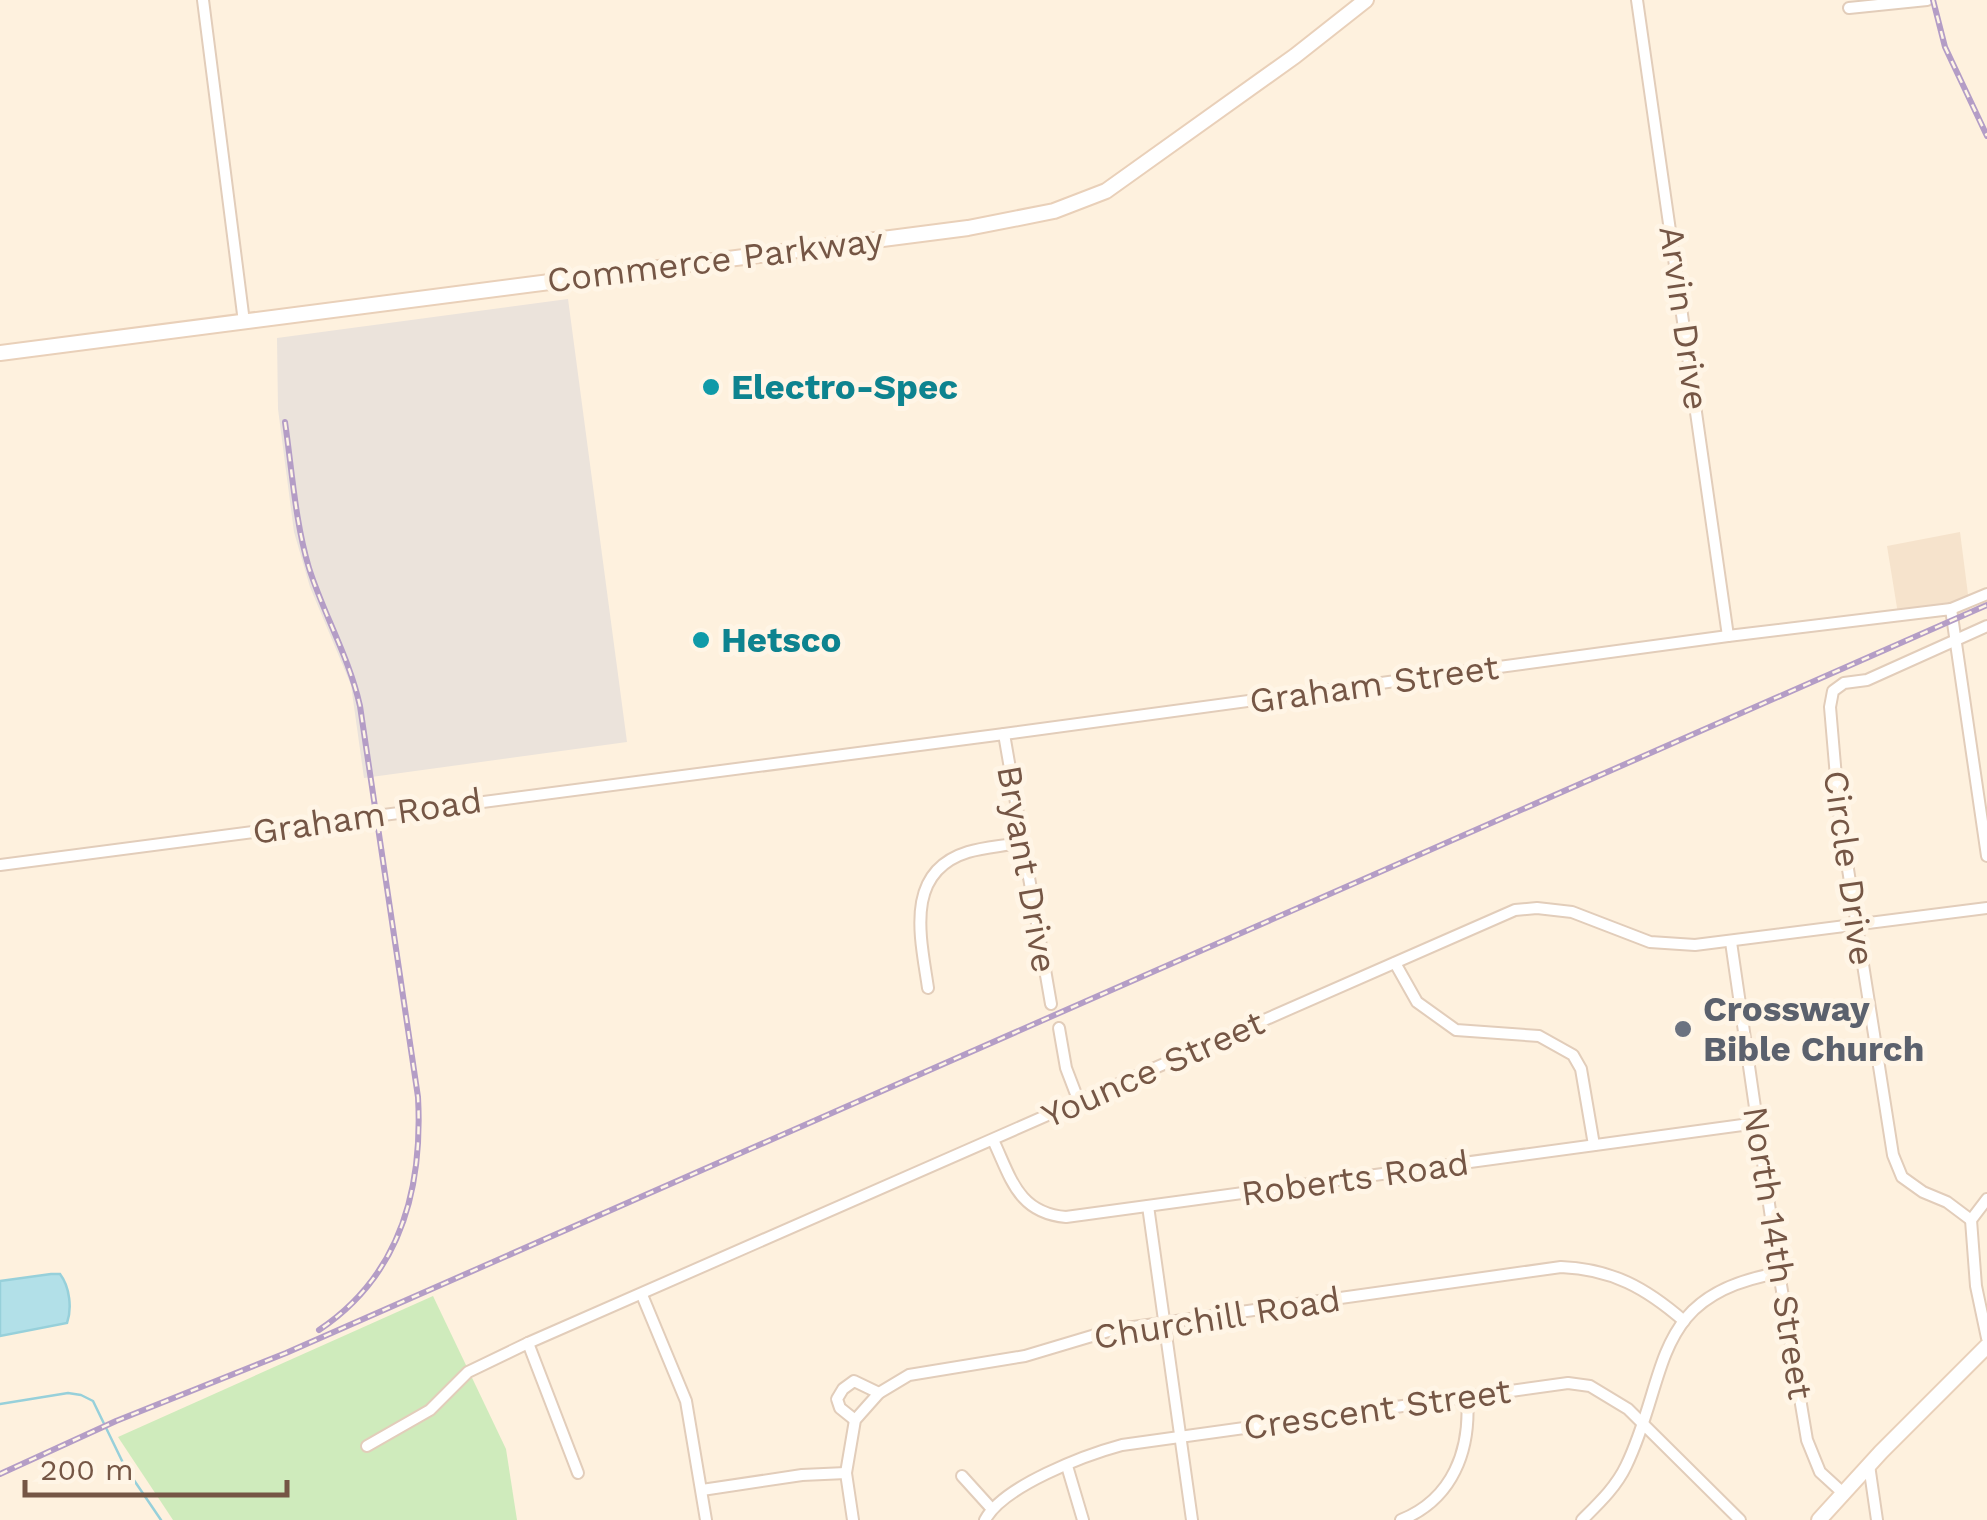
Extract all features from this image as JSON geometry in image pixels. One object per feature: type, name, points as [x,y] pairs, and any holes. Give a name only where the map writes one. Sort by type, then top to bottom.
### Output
[{"type":"street","points":[[203,0],[244,322]]},
{"type":"street","name":"Commerce Parkway","points":[[0,353],[968,228],[1054,211],[1106,191],[1280,67],[1366,0]]},
{"type":"street","name":"Arvin Drive","points":[[1637,0],[1728,636]]},
{"type":"street","points":[[1850,8],[1927,0]]},
{"type":"street","name":"Graham Street","points":[[734,768],[1951,610],[1987,594]]},
{"type":"street","points":[[1951,610],[1987,856]]},
{"type":"street","points":[[1957,640],[1987,626]]},
{"type":"street","name":"Circle Drive","points":[[1957,640],[1868,680],[1844,683],[1833,691],[1830,707],[1838,812],[1893,1155],[1902,1177],[1971,1220]]},
{"type":"street","name":"Bryant Drive","points":[[1004,734],[1050,1004]]},
{"type":"street","name":"Graham Road","points":[[0,865],[734,768]]},
{"type":"street","points":[[928,988],[918,922],[920,902],[930,882],[946,863],[967,852],[1023,842]]},
{"type":"street","name":"Younce Street","points":[[367,1446],[430,1410],[468,1372],[528,1343],[1516,910],[1572,912],[1650,942],[1695,946],[1987,908]]},
{"type":"street","name":"North 14th Street","points":[[1731,942],[1778,1273],[1808,1440],[1820,1472],[1843,1493]]},
{"type":"street","points":[[1395,963],[1417,1002],[1456,1030],[1539,1036],[1573,1055],[1581,1069],[1594,1145]]},
{"type":"street","points":[[1059,1028],[1066,1068],[1079,1102]]},
{"type":"street","name":"Roberts Road","points":[[993,1140],[1016,1189],[1040,1212],[1066,1217],[1757,1123]]},
{"type":"street","points":[[1819,1520],[1987,1342],[1976,1286],[1971,1220],[1987,1200]]},
{"type":"street","points":[[1148,1206],[1192,1520]]},
{"type":"street","name":"Churchill Road","points":[[853,1520],[846,1474],[856,1420],[878,1393],[919,1372],[1025,1356],[1097,1333],[1560,1268],[1620,1277],[1654,1295],[1684,1321]]},
{"type":"street","points":[[1582,1520],[1619,1479],[1638,1441],[1661,1361],[1684,1321],[1711,1296],[1732,1284],[1778,1273]]},
{"type":"street","points":[[642,1295],[686,1401],[706,1520]]},
{"type":"street","points":[[528,1343],[578,1474]]},
{"type":"street","points":[[856,1420],[840,1408],[837,1399],[843,1389],[854,1381],[878,1393]]},
{"type":"street","name":"Crescent Street","points":[[991,1508],[1013,1492],[1067,1466],[1122,1445],[1580,1384],[1604,1392],[1740,1520]]},
{"type":"street","points":[[1401,1520],[1424,1509],[1456,1473],[1466,1443],[1467,1397]]},
{"type":"street","points":[[1868,1465],[1877,1520]]},
{"type":"street","points":[[1067,1466],[1083,1520]]},
{"type":"street","points":[[702,1490],[846,1474]]},
{"type":"street","points":[[962,1476],[991,1508],[985,1520]]},
{"type":"shaded area","points":[[568,299],[627,742],[364,778],[351,685],[310,587],[294,532],[278,409],[277,338]]},
{"type":"shaded area","points":[[1960,532],[1970,610],[1987,603],[1959,617],[1939,608],[1898,614],[1887,546]]},
{"type":"green space","points":[[433,1296],[506,1449],[517,1520],[173,1520],[118,1437]]},
{"type":"water","points":[[60,1274],[66,1285],[70,1305],[67,1323],[0,1336],[0,1281]]},
{"type":"waterway","points":[[0,1404],[68,1393],[93,1401],[125,1467],[161,1520]]},
{"type":"railway","points":[[1933,0],[1945,47],[1987,136]]},
{"type":"railway","points":[[285,422],[304,550],[360,706],[418,1097],[416,1165],[401,1228],[369,1284],[319,1330]]},
{"type":"railway","points":[[0,1474],[116,1421],[286,1353],[1987,605]]},
{"type":"place","name":"Electro-Spec","points":[[711,387]]},
{"type":"place","name":"Hetsco","points":[[701,640]]},
{"type":"place","name":"Crossway Bible Church","points":[[1683,1029]]}]
